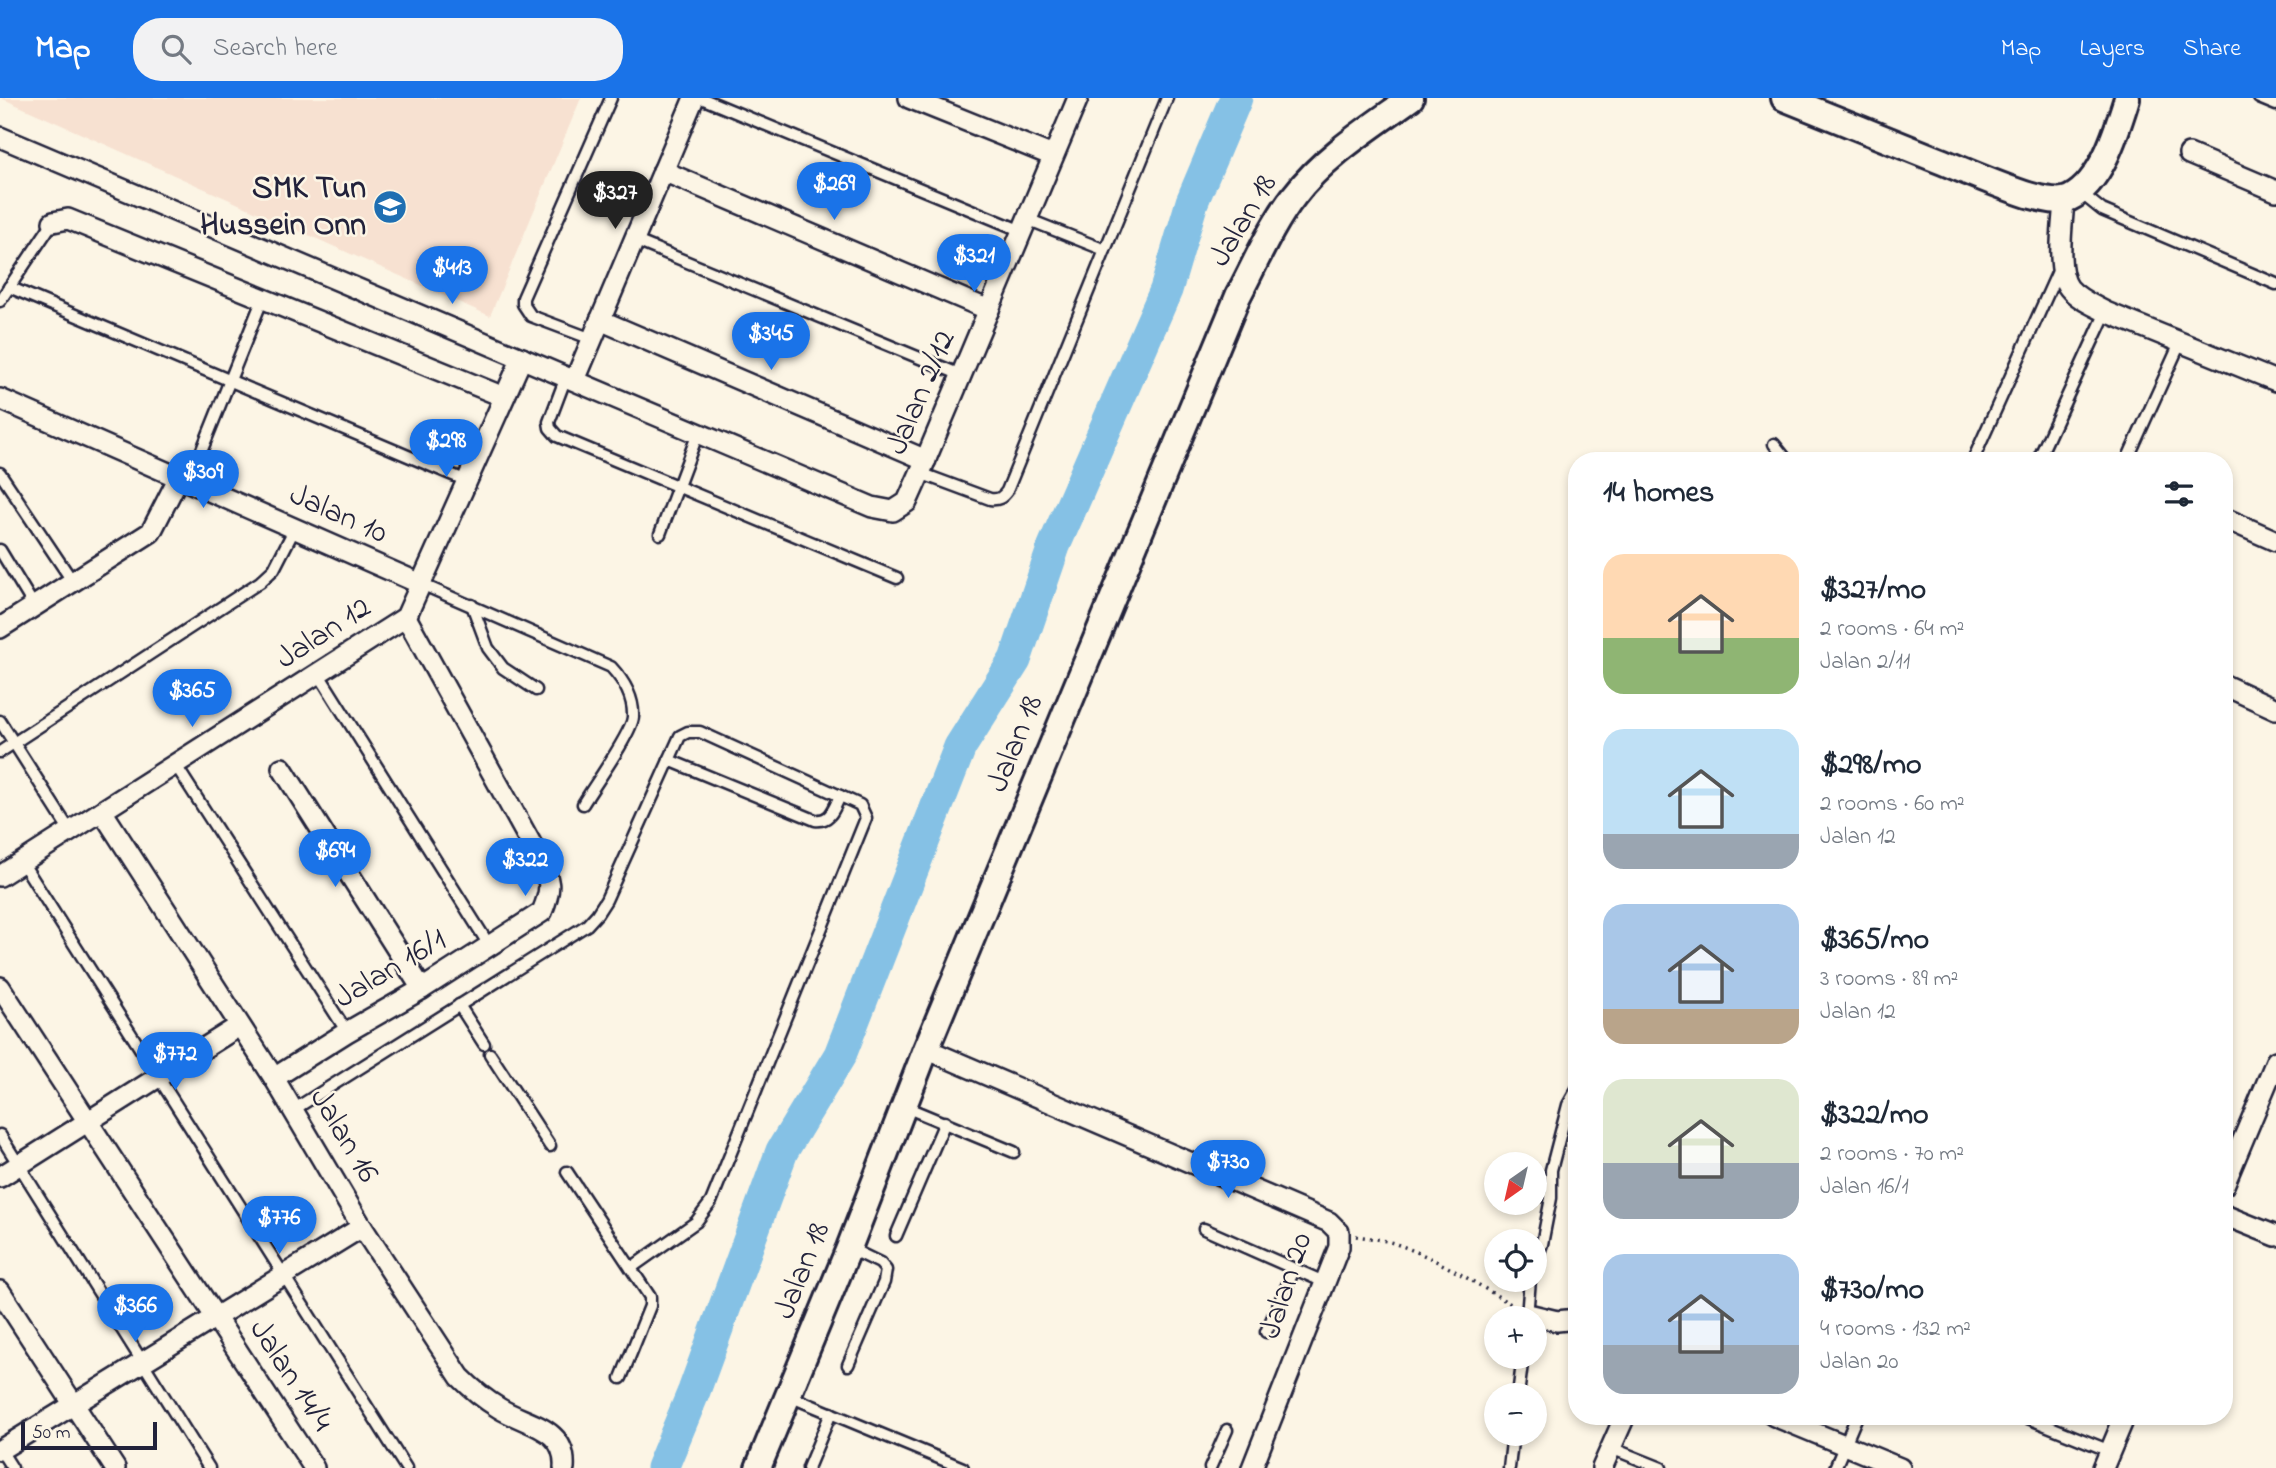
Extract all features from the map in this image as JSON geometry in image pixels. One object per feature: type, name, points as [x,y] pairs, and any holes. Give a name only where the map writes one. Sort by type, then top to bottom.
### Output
[{"type":"street","points":[[571,378],[592,339],[694,98]]},
{"type":"street","points":[[909,98],[1053,156]]},
{"type":"street","name":"Jalan 2/12","points":[[698,433],[872,507],[893,511],[907,502],[1078,98]]},
{"type":"street","name":"Jalan 18","points":[[758,1468],[849,1248],[926,1049],[1238,296],[1293,196],[1338,153],[1411,98]]},
{"type":"street","points":[[1784,98],[1989,181],[2049,199],[2071,196],[2085,188],[2101,163],[2118,127],[2127,98]]},
{"type":"street","points":[[0,137],[698,433]]},
{"type":"street","points":[[2189,154],[2276,191]]},
{"type":"street","points":[[663,171],[989,310]]},
{"type":"street","points":[[2071,196],[2062,262],[2063,278],[2080,298],[2106,312],[2276,381]]},
{"type":"street","points":[[53,222],[68,219],[505,397]]},
{"type":"street","points":[[600,320],[923,467]]},
{"type":"street","name":"Jalan 12","points":[[0,876],[406,617],[522,358]]},
{"type":"street","name":"Jalan 10","points":[[0,399],[421,584]]},
{"type":"street","points":[[0,628],[151,532],[184,479]]},
{"type":"street","points":[[2233,522],[2276,541]]},
{"type":"street","name":"Jalan 16/1","points":[[274,1078],[422,989],[542,912],[550,892],[546,873],[406,617]]},
{"type":"street","points":[[2233,689],[2276,709]]},
{"type":"street","points":[[282,768],[422,989]]},
{"type":"street","name":"Jalan 16","points":[[102,811],[274,1078],[362,1227],[460,1377],[501,1410],[545,1430],[558,1441],[564,1463]]},
{"type":"street","name":"Jalan 14/4","points":[[0,987],[314,1468]]},
{"type":"street","points":[[0,1177],[239,1026]]},
{"type":"street","name":"Jalan 20","points":[[926,1049],[1329,1222],[1339,1232],[1339,1247],[1252,1468]]},
{"type":"street","points":[[2233,1164],[2276,1061]]},
{"type":"street","points":[[2233,1219],[2276,1236]]},
{"type":"street","points":[[0,1450],[362,1227]]},
{"type":"street","points":[[0,1291],[116,1468]]},
{"type":"street","points":[[1547,1319],[1568,1320]]},
{"type":"street","points":[[1602,1468],[1621,1425]]},
{"type":"street","points":[[1796,1425],[1900,1468]]},
{"type":"street","points":[[2107,1460],[2121,1425]]},
{"type":"lane","points":[[592,339],[531,316],[523,304],[523,298],[611,98]]},
{"type":"lane","points":[[701,98],[1024,225],[1105,250]]},
{"type":"lane","points":[[923,467],[990,499],[1003,497],[1167,98]]},
{"type":"lane","points":[[2259,98],[2276,105]]},
{"type":"lane","points":[[2071,196],[2276,284]]},
{"type":"lane","points":[[0,301],[53,222]]},
{"type":"lane","points":[[634,240],[961,375]]},
{"type":"lane","points":[[1977,452],[2062,262]]},
{"type":"lane","points":[[9,287],[467,481]]},
{"type":"lane","points":[[184,479],[231,381],[263,299]]},
{"type":"lane","points":[[2042,452],[2106,312]]},
{"type":"lane","points":[[2131,452],[2181,341]]},
{"type":"lane","points":[[571,378],[549,422],[550,428],[557,436],[897,578]]},
{"type":"lane","points":[[660,534],[698,433]]},
{"type":"lane","points":[[1774,444],[1780,452]]},
{"type":"lane","points":[[0,473],[73,582]]},
{"type":"lane","points":[[0,752],[260,582],[274,569],[295,528]]},
{"type":"lane","points":[[0,551],[34,606]]},
{"type":"lane","points":[[421,584],[611,667],[625,681],[633,719],[618,749],[583,804]]},
{"type":"lane","points":[[472,605],[488,648],[503,668],[536,690]]},
{"type":"lane","points":[[318,673],[489,945]]},
{"type":"lane","points":[[0,721],[70,831]]},
{"type":"lane","points":[[293,1110],[580,930],[597,914],[680,736],[688,732],[700,732],[860,805],[866,818],[711,1202],[696,1222],[631,1268]]},
{"type":"lane","points":[[669,760],[815,820],[827,819],[840,796]]},
{"type":"lane","points":[[175,764],[347,1032]]},
{"type":"lane","points":[[22,862],[406,1468]]},
{"type":"lane","points":[[460,1005],[484,1044]]},
{"type":"lane","points":[[490,1054],[550,1146]]},
{"type":"lane","points":[[1545,1229],[1551,1198],[1551,1170],[1568,1105]]},
{"type":"lane","points":[[903,1106],[1014,1152]]},
{"type":"lane","points":[[896,1236],[945,1122]]},
{"type":"lane","points":[[0,1135],[209,1468]]},
{"type":"lane","points":[[567,1172],[650,1297],[650,1306],[621,1378]]},
{"type":"lane","points":[[1205,1229],[1324,1282]]},
{"type":"lane","points":[[848,1365],[884,1282],[886,1270],[880,1263],[849,1248]]},
{"type":"lane","points":[[1266,1332],[1294,1270]]},
{"type":"lane","points":[[789,1395],[963,1468]]},
{"type":"lane","points":[[808,1468],[831,1413]]},
{"type":"lane","points":[[1835,1468],[1853,1425]]},
{"type":"lane","points":[[2041,1425],[2107,1460]]},
{"type":"lane","points":[[1210,1468],[1227,1430]]},
{"type":"lane","points":[[1509,1468],[1512,1446]]},
{"type":"lane","points":[[1611,1448],[1661,1468]]},
{"type":"lane","points":[[0,1450],[12,1468]]},
{"type":"path","points":[[1339,1232],[1392,1243],[1415,1252],[1458,1272],[1511,1306]]},
{"type":"shaded area","name":"SMK Tun Hussein Onn","points":[[1,98],[581,98],[490,316]]},
{"type":"waterway","points":[[662,1468],[694,1391],[782,1151],[840,1055],[960,747],[1015,660],[1054,546],[1166,290],[1192,202],[1236,98]]},
{"type":"place","name":"SMK Tun Hussein Onn","points":[[390,207]]}]
